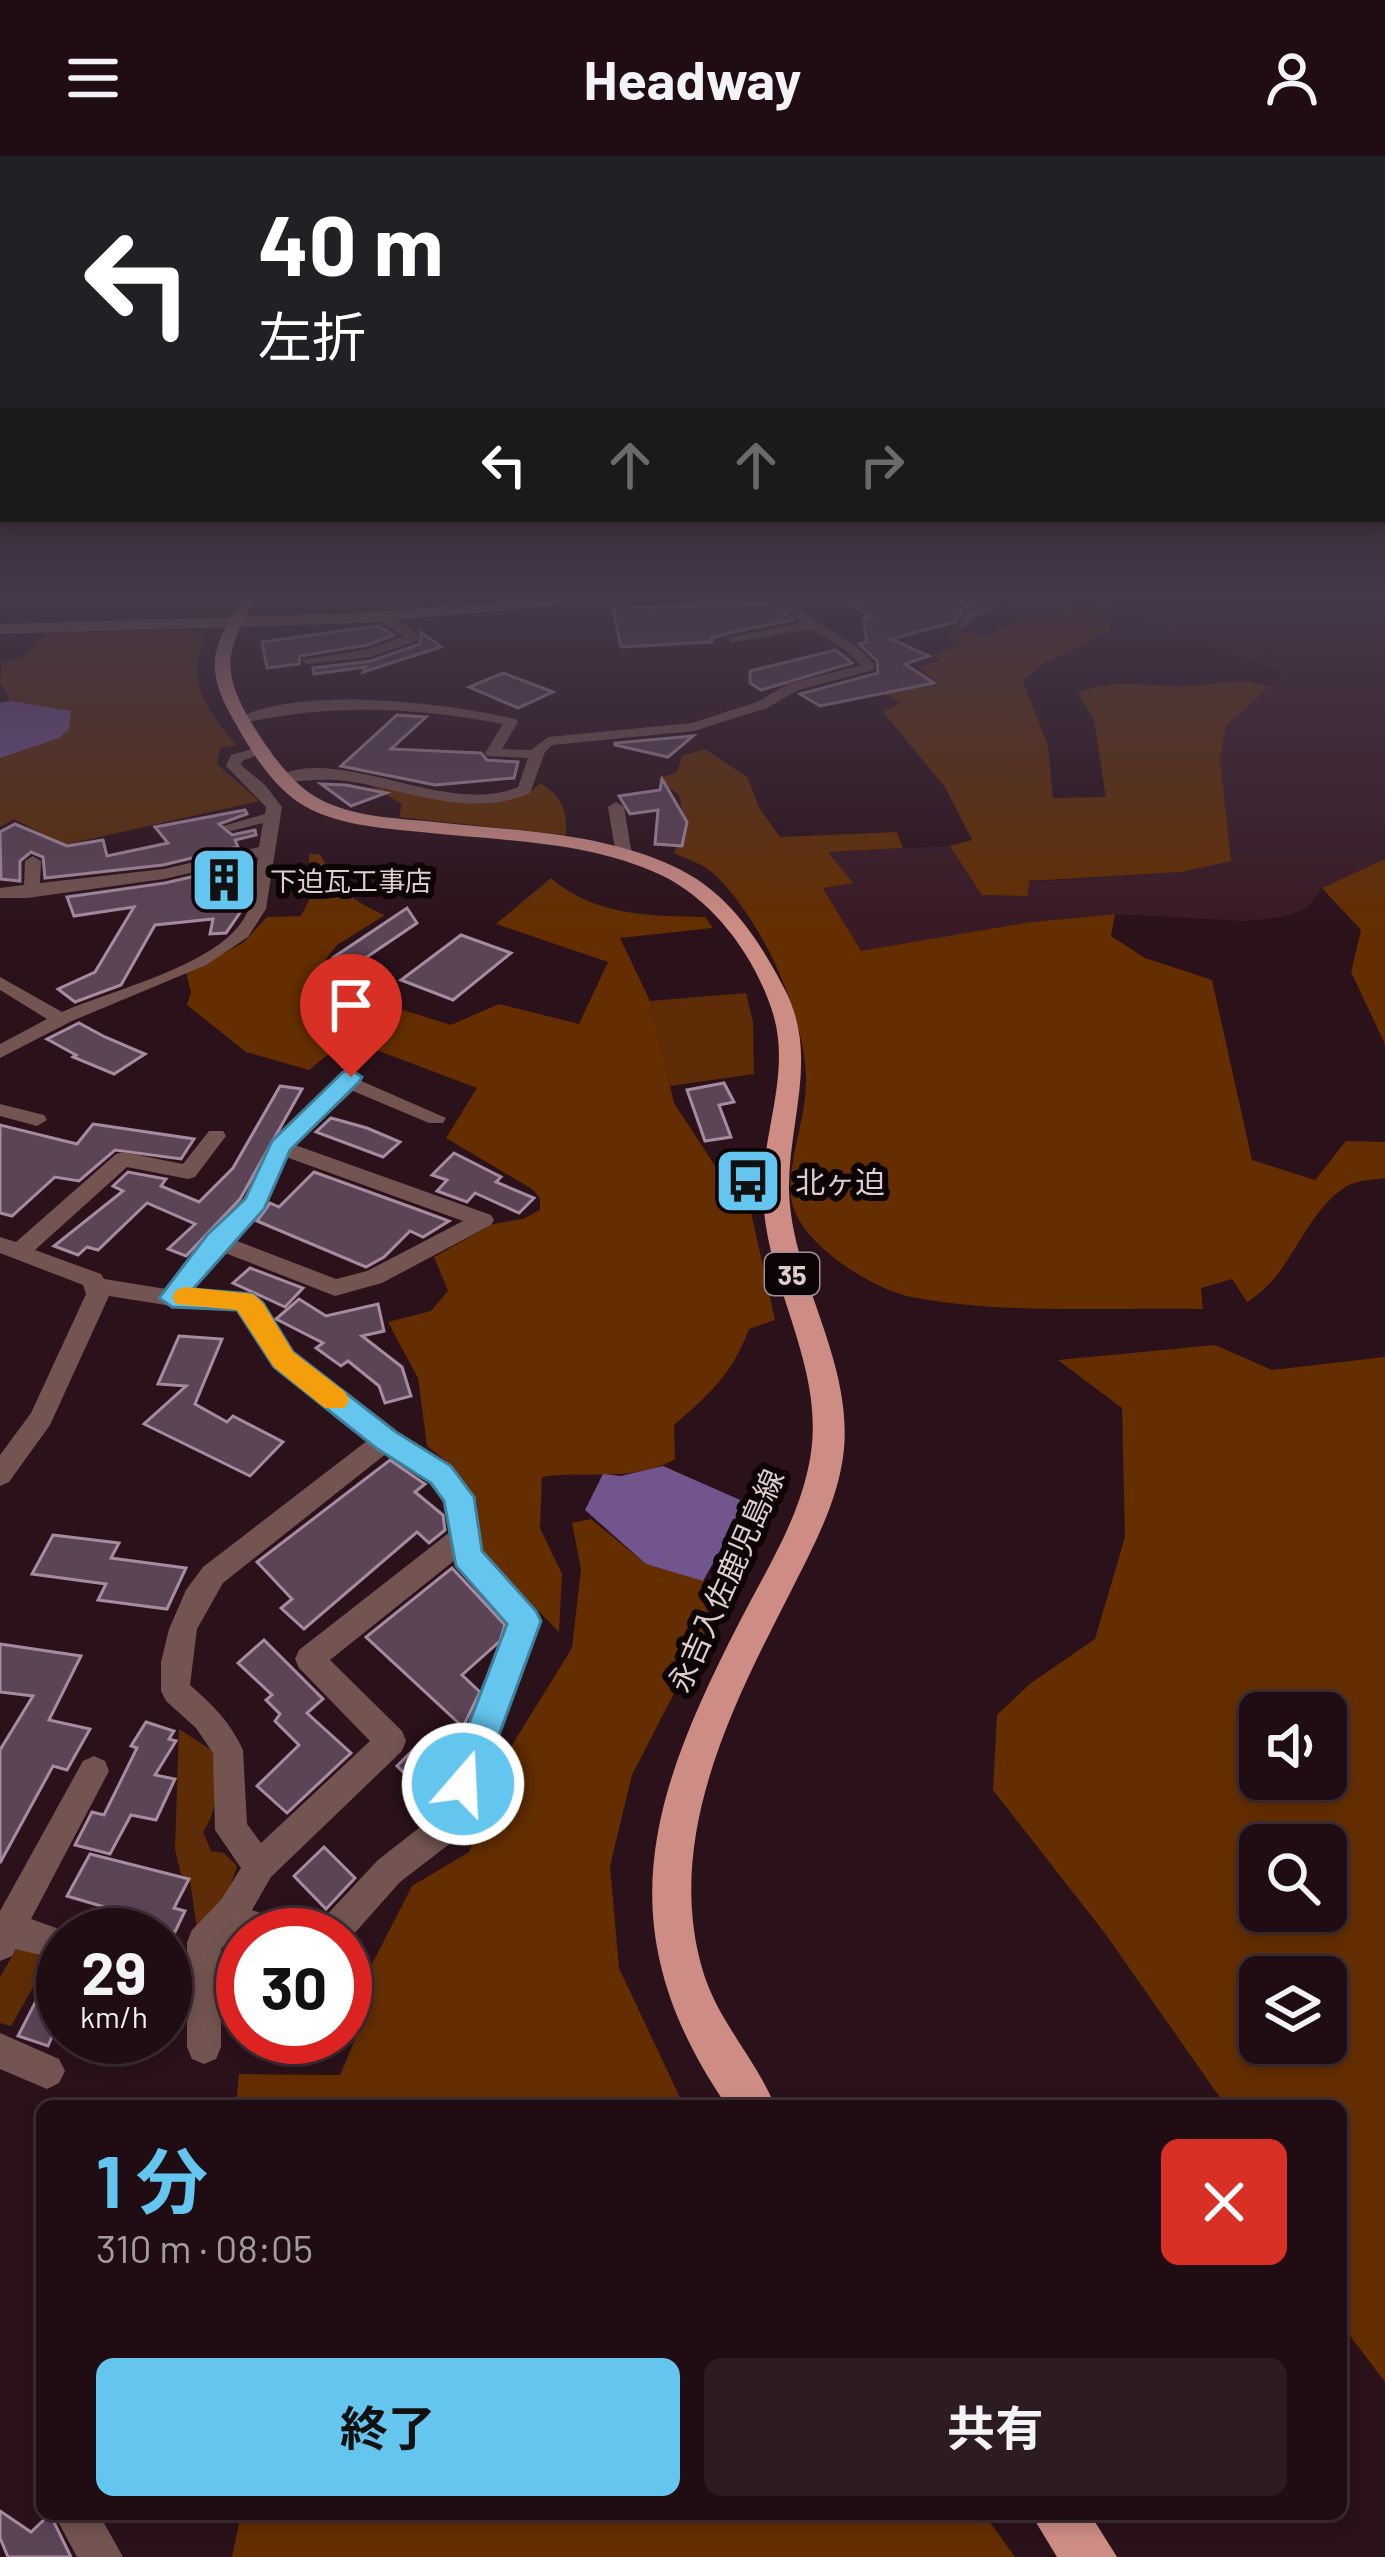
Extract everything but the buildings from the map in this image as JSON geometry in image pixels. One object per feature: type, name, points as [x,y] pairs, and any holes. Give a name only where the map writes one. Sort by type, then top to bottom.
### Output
[{"type":"main road","name":"永吉入佐鹿児島線","points":[[235,705],[282,778],[306,799],[355,817],[624,855],[656,866],[706,894],[740,932],[776,993],[787,1024],[792,1083],[776,1192],[784,1249],[822,1363],[829,1406],[828,1450],[796,1547],[688,1772],[672,1850],[672,1934],[700,2024],[749,2100]]},
{"type":"main road","points":[[1062,2520],[1090,2557]]},
{"type":"street","points":[[282,778],[330,775],[434,793],[507,798],[525,790],[541,745],[560,738],[694,727],[762,705]]},
{"type":"street","points":[[241,720],[312,707],[440,712],[511,722],[492,753],[537,754]]},
{"type":"street","points":[[0,1052],[61,1019],[234,941],[258,909],[271,801],[233,766],[236,758],[265,750]]},
{"type":"street","points":[[616,807],[624,855]]},
{"type":"street","points":[[231,826],[271,817]]},
{"type":"street","points":[[0,893],[164,874],[263,851]]},
{"type":"street","points":[[27,893],[33,861]]},
{"type":"street","points":[[0,982],[61,1019]]},
{"type":"street","points":[[172,1298],[216,1241],[255,1203],[280,1147],[352,1086],[436,1118]]},
{"type":"street","points":[[0,1110],[37,1120]]},
{"type":"street","points":[[10,1248],[123,1159],[188,1172],[216,1136]]},
{"type":"street","points":[[216,1241],[335,1288],[374,1277],[482,1220],[280,1147]]},
{"type":"street","points":[[10,1248],[68,1267],[97,1286],[172,1298],[244,1301],[283,1359],[386,1440],[441,1474],[459,1497],[467,1557],[525,1621],[445,1828],[389,1871],[355,1908]]},
{"type":"street","points":[[0,1475],[41,1418],[95,1306],[97,1286]]},
{"type":"street","points":[[260,1866],[231,1830],[228,1750],[207,1718],[176,1690],[174,1660],[202,1587],[213,1575],[386,1440]]},
{"type":"street","points":[[235,1908],[260,1866],[391,1741],[309,1659],[462,1538]]},
{"type":"street","points":[[36,1941],[4,1937],[94,1771]]},
{"type":"street","points":[[204,2047],[204,1942],[216,1930]]},
{"type":"street","points":[[0,2051],[47,2072]]},
{"type":"street","points":[[79,2520],[101,2557]]},
{"type":"shaded area","points":[[0,705],[207,705],[237,745],[220,748],[217,764],[259,801],[64,845],[14,819],[0,827]]},
{"type":"shaded area","points":[[0,705],[71,711],[69,729],[59,738],[0,758]]},
{"type":"shaded area","points":[[896,705],[1032,705],[1048,746],[1053,798],[1106,797],[1094,721],[1085,705],[1249,705],[1226,726],[1220,759],[1231,861],[1182,872],[1029,881],[1028,896],[982,895],[950,846],[972,840],[945,787],[883,712]]},
{"type":"shaded area","points":[[1249,705],[1385,705],[1385,859],[1322,888],[1306,909],[1283,917],[1244,921],[1115,914],[1032,922],[861,952],[823,887],[852,882],[827,852],[950,846],[983,895],[1028,896],[1028,882],[1182,872],[1230,861],[1220,759],[1226,726]]},
{"type":"shaded area","points":[[705,749],[747,777],[760,809],[780,837],[897,832],[903,848],[828,852],[853,883],[823,888],[861,951],[1032,922],[1115,914],[1111,936],[1145,958],[1212,980],[1252,1160],[1315,1180],[1346,1141],[1385,1142],[1385,1178],[1351,1184],[1332,1198],[1275,1277],[1247,1302],[1232,1279],[1201,1288],[1203,1309],[983,1306],[911,1297],[857,1273],[820,1246],[795,1213],[792,1167],[806,1078],[798,1025],[777,968],[732,893],[710,870],[674,853],[682,831],[681,803],[679,795],[658,779],[677,772],[682,756]]},
{"type":"shaded area","points":[[540,783],[562,804],[566,835],[399,817],[402,804],[371,786],[484,802],[525,794]]},
{"type":"shaded area","points":[[309,854],[320,854],[346,892],[385,915],[337,945],[326,959],[359,996],[451,1025],[499,1004],[579,1024],[608,962],[496,924],[551,878],[604,907],[705,917],[713,928],[620,938],[650,1001],[674,1103],[721,1175],[750,1208],[775,1320],[749,1329],[719,1382],[674,1425],[675,1459],[643,1471],[542,1477],[540,1528],[562,1574],[559,1632],[479,1550],[477,1503],[451,1465],[427,1446],[418,1378],[388,1322],[431,1311],[448,1291],[434,1257],[493,1224],[523,1219],[540,1210],[540,1198],[532,1189],[446,1138],[477,1088],[347,1039],[309,1070],[246,1052],[187,1005],[191,992],[186,972],[243,943],[267,917],[301,916],[309,900]]},
{"type":"shaded area","points":[[1385,859],[1385,1044],[1351,972],[1361,930],[1322,888]]},
{"type":"shaded area","points":[[746,993],[753,1022],[754,1074],[670,1086],[650,1001]]},
{"type":"shaded area","points":[[1215,1345],[1272,1370],[1385,1357],[1385,2382],[1347,2332],[1347,2100],[1222,2100],[1104,1932],[993,1790],[997,1715],[1031,1683],[1095,1639],[1125,1537],[1122,1408],[1058,1360]]},
{"type":"shaded area","points":[[663,1466],[747,1503],[703,1581],[646,1564],[585,1510],[603,1474],[621,1476]]},
{"type":"shaded area","points":[[591,1519],[646,1564],[728,1588],[632,1775],[610,1866],[619,1968],[681,2100],[237,2100],[239,2074],[340,2075],[345,2064],[372,2064],[372,1964],[412,1886],[469,1852],[512,1745],[572,1648],[581,1569],[572,1523]]},
{"type":"shaded area","points":[[179,1729],[213,1751],[216,1793],[203,1832],[211,1851],[224,1853],[237,1866],[228,1893],[197,1929],[190,1880],[181,1874],[175,1849]]},
{"type":"shaded area","points":[[17,1948],[36,1955],[36,1982],[11,2026],[0,2023],[0,1977]]},
{"type":"shaded area","points":[[240,2520],[988,2520],[1015,2557],[232,2557]]},
{"type":"slow traffic","points":[[185,1297],[244,1301],[283,1359],[335,1400]]},
{"type":"place","name":"下迫瓦工事店","points":[[224,880]]},
{"type":"place","name":"北ヶ迫","points":[[748,1181]]},
{"type":"route","points":[[351,1077],[343,1082],[346,1087],[280,1147],[255,1203],[216,1241],[172,1298],[244,1301],[283,1359],[386,1440],[441,1474],[459,1497],[467,1557],[525,1621],[463,1784]]}]
